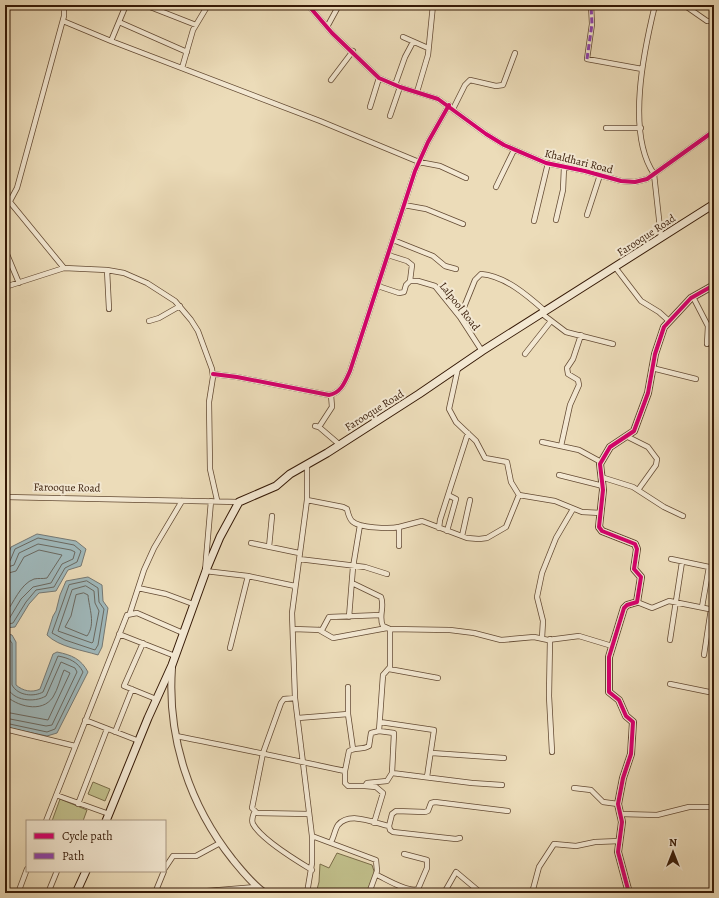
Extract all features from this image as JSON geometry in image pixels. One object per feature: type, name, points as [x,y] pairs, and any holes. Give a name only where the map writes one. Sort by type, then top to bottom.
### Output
[{"type":"main road","name":"Farooque Road","points":[[239,502],[270,489],[290,474],[340,445],[419,394],[482,350],[714,204]]},
{"type":"main road","points":[[108,818],[156,699],[172,664],[205,571],[220,537],[239,502]]},
{"type":"main road","points":[[76,893],[86,872]]},
{"type":"street","points":[[10,200],[17,188],[63,20],[64,9],[60,5]]},
{"type":"street","points":[[111,41],[126,5]]},
{"type":"street","points":[[145,5],[196,25]]},
{"type":"street","points":[[182,68],[190,36],[208,5]]},
{"type":"street","name":"Khaldhari Road","points":[[308,5],[327,27],[379,78],[397,86],[438,99],[486,134],[514,150],[548,163],[600,174],[621,181],[635,182],[647,179],[714,131]]},
{"type":"street","points":[[327,27],[339,5]]},
{"type":"street","points":[[417,92],[428,48],[433,5]]},
{"type":"street","points":[[591,5],[592,24],[587,59],[642,69]]},
{"type":"street","points":[[655,5],[643,52],[639,99],[641,128],[647,158],[654,174],[661,237]]},
{"type":"street","points":[[684,5],[707,21],[711,21],[714,17]]},
{"type":"street","points":[[63,20],[111,41],[320,121],[419,162],[440,166],[466,178]]},
{"type":"street","points":[[119,22],[186,52]]},
{"type":"street","points":[[403,37],[428,48]]},
{"type":"street","points":[[390,116],[405,57],[413,42]]},
{"type":"street","points":[[331,80],[353,51]]},
{"type":"street","points":[[213,374],[238,377],[277,386],[331,395],[339,391],[345,383],[404,205],[419,162],[428,142],[465,85],[470,80],[496,86],[503,85],[514,53]]},
{"type":"street","points":[[370,107],[379,78]]},
{"type":"street","points":[[606,128],[641,128]]},
{"type":"street","points":[[496,187],[514,150]]},
{"type":"street","points":[[534,221],[548,163]]},
{"type":"street","points":[[556,220],[563,190],[564,167]]},
{"type":"street","points":[[587,215],[600,174]]},
{"type":"street","points":[[5,196],[10,200],[64,268]]},
{"type":"street","points":[[404,205],[433,212],[464,224]]},
{"type":"street","points":[[393,240],[433,256],[445,266],[456,269]]},
{"type":"street","points":[[6,252],[19,283]]},
{"type":"street","points":[[378,286],[402,293],[410,281],[412,265],[407,261],[388,255]]},
{"type":"street","points":[[615,267],[641,302],[659,312],[669,321]]},
{"type":"street","points":[[5,287],[64,268],[107,270],[124,273],[147,283],[168,295],[180,306],[198,332],[213,374],[209,402],[210,469],[217,500]]},
{"type":"street","points":[[107,270],[109,309]]},
{"type":"street","points":[[460,318],[475,280],[481,274],[490,276],[516,288],[551,321],[566,332],[613,344]]},
{"type":"street","name":"Lalpool Road","points":[[410,281],[418,281],[435,286],[460,318],[482,350]]},
{"type":"street","points":[[636,602],[641,576],[634,569],[636,546],[633,542],[600,529],[599,525],[602,513],[603,486],[599,468],[610,447],[634,431],[648,393],[660,335],[669,321],[693,297],[714,285]]},
{"type":"street","points":[[693,297],[708,326],[707,344]]},
{"type":"street","points":[[149,322],[180,306]]},
{"type":"street","points":[[525,354],[551,321]]},
{"type":"street","points":[[561,446],[570,405],[580,385],[578,380],[568,374],[566,368],[573,359],[581,335]]},
{"type":"street","points":[[459,367],[449,409],[456,422],[476,441],[485,458],[507,462],[511,482],[519,495],[555,501],[573,509],[602,513]]},
{"type":"street","points":[[652,368],[696,379]]},
{"type":"street","points":[[331,395],[332,407],[317,426],[340,445]]},
{"type":"street","points":[[439,528],[440,520],[468,433]]},
{"type":"street","points":[[626,436],[648,447],[657,459],[656,465],[638,490]]},
{"type":"street","points":[[542,442],[578,450],[601,462]]},
{"type":"street","points":[[307,465],[307,500],[292,613],[295,698],[312,836],[312,870],[307,893]]},
{"type":"street","points":[[559,475],[603,486]]},
{"type":"street","points":[[601,477],[638,490],[652,500],[683,516]]},
{"type":"street","points":[[714,486],[712,493],[714,500]]},
{"type":"street","points":[[447,531],[456,500],[448,495]]},
{"type":"street","points":[[307,500],[347,509],[352,521],[360,525],[384,528],[399,527],[422,521],[472,539],[487,538],[506,527],[519,495]]},
{"type":"street","name":"Farooque Road","points":[[5,497],[182,501],[217,500],[239,502]]},
{"type":"street","points":[[462,536],[470,500]]},
{"type":"street","points":[[46,820],[125,618],[130,613],[154,548],[182,501]]},
{"type":"street","points":[[211,501],[205,571],[248,576],[295,586]]},
{"type":"street","points":[[542,638],[543,621],[537,598],[542,573],[556,538],[573,509]]},
{"type":"street","points":[[269,547],[272,516]]},
{"type":"street","points":[[349,616],[353,567],[360,525]]},
{"type":"street","points":[[399,527],[399,546]]},
{"type":"street","points":[[251,543],[299,553]]},
{"type":"street","points":[[299,559],[353,567],[365,567],[387,574]]},
{"type":"street","points":[[671,559],[712,566],[702,607]]},
{"type":"street","points":[[670,640],[682,562]]},
{"type":"street","points":[[230,648],[248,576]]},
{"type":"street","points":[[352,583],[381,597],[380,622],[382,626],[389,628]]},
{"type":"street","points":[[138,588],[166,594],[193,604]]},
{"type":"street","points":[[629,893],[618,852],[622,822],[618,804],[623,778],[630,754],[633,725],[632,720],[626,716],[622,703],[609,692],[609,657],[624,608],[627,605],[636,602],[652,608],[666,601],[713,610],[704,655]]},
{"type":"street","points":[[130,613],[137,613],[183,633]]},
{"type":"street","points":[[293,629],[324,629],[327,618],[329,617],[381,615]]},
{"type":"street","points":[[379,730],[383,675],[389,669],[389,628]]},
{"type":"street","points":[[319,630],[333,638],[389,628],[450,630],[474,633],[502,640],[514,638],[550,639],[579,636],[612,646]]},
{"type":"street","points":[[119,634],[175,656]]},
{"type":"street","points":[[550,639],[549,696],[552,752]]},
{"type":"street","points":[[143,643],[124,686],[156,699]]},
{"type":"street","points":[[172,664],[173,714],[176,736],[182,763],[192,791],[202,813],[220,843],[257,887],[264,893]]},
{"type":"street","points":[[389,669],[438,678]]},
{"type":"street","points":[[670,684],[714,693]]},
{"type":"street","points":[[348,687],[348,714],[353,749]]},
{"type":"street","points":[[115,732],[132,689]]},
{"type":"street","points":[[295,698],[282,701],[263,754],[252,808],[254,812],[252,821],[260,833],[312,870]]},
{"type":"street","points":[[298,718],[348,714]]},
{"type":"street","points":[[85,720],[139,741]]},
{"type":"street","points":[[380,722],[433,729],[434,735],[432,753],[427,777]]},
{"type":"street","points":[[5,728],[75,746]]},
{"type":"street","points":[[78,804],[107,729]]},
{"type":"street","points":[[365,786],[367,783],[386,781],[392,772],[394,733],[379,730],[372,733],[369,746],[366,748],[353,749],[348,754],[344,779],[346,785],[376,787],[382,793],[374,823]]},
{"type":"street","points":[[176,736],[302,763],[345,770]]},
{"type":"street","points":[[432,753],[504,758]]},
{"type":"street","points":[[392,772],[472,784],[502,785]]},
{"type":"street","points":[[574,788],[591,790],[603,802],[618,804]]},
{"type":"street","points":[[56,795],[108,818]]},
{"type":"street","points":[[389,826],[394,812],[425,812],[432,802],[508,811]]},
{"type":"street","points":[[621,814],[658,815],[689,807],[714,807]]},
{"type":"street","points":[[254,812],[309,814]]},
{"type":"street","points":[[331,842],[338,826],[346,820],[360,819],[389,826],[390,830],[404,834],[460,838]]},
{"type":"street","points":[[714,824],[712,830],[714,843]]},
{"type":"street","points":[[312,836],[376,860],[378,868],[377,874],[369,893]]},
{"type":"street","points":[[532,893],[542,862],[554,844],[576,846],[595,842],[620,841]]},
{"type":"street","points":[[167,858],[175,855],[186,857],[196,856],[220,843]]},
{"type":"street","points":[[377,874],[406,888],[413,890],[418,889],[426,868],[427,860],[404,854]]},
{"type":"street","points":[[712,893],[714,857]]},
{"type":"street","points":[[18,893],[26,872]]},
{"type":"street","points":[[48,893],[57,872]]},
{"type":"street","points":[[157,892],[164,872]]},
{"type":"street","points":[[444,893],[456,872],[481,893]]},
{"type":"street","points":[[208,891],[257,887]]},
{"type":"shaded area","points":[[93,782],[110,789],[105,801],[88,794]]},
{"type":"shaded area","points":[[60,799],[87,810],[83,820],[52,820]]},
{"type":"shaded area","points":[[337,853],[372,865],[376,877],[368,893],[316,893],[319,882],[320,864],[329,868]]},
{"type":"water","points":[[37,534],[76,541],[86,549],[81,566],[68,570],[56,591],[39,593],[29,604],[15,627],[5,628],[5,564],[11,547]]},
{"type":"water","points":[[88,577],[102,585],[103,601],[108,608],[102,647],[98,655],[64,645],[47,635],[66,581]]},
{"type":"water","points":[[5,633],[12,635],[16,642],[16,685],[22,689],[31,691],[40,689],[53,654],[57,652],[76,658],[88,672],[57,733],[47,736],[5,727]]},
{"type":"marked path","points":[[587,59],[592,24],[591,5]]},
{"type":"cycle path","points":[[308,5],[332,33],[379,78],[400,87],[438,99],[486,134],[504,145],[546,163],[585,171],[621,181],[635,182],[647,179],[714,131]]},
{"type":"cycle path","points":[[213,374],[237,377],[329,395],[340,389],[350,371],[415,171],[428,142],[449,105]]},
{"type":"cycle path","points":[[629,893],[618,852],[622,822],[618,804],[623,778],[631,754],[633,722],[626,716],[619,700],[609,692],[609,657],[624,608],[627,605],[637,602],[641,577],[634,569],[637,549],[635,544],[602,531],[599,527],[603,490],[600,464],[610,447],[634,431],[648,393],[655,354],[664,327],[691,298],[714,285]]}]
